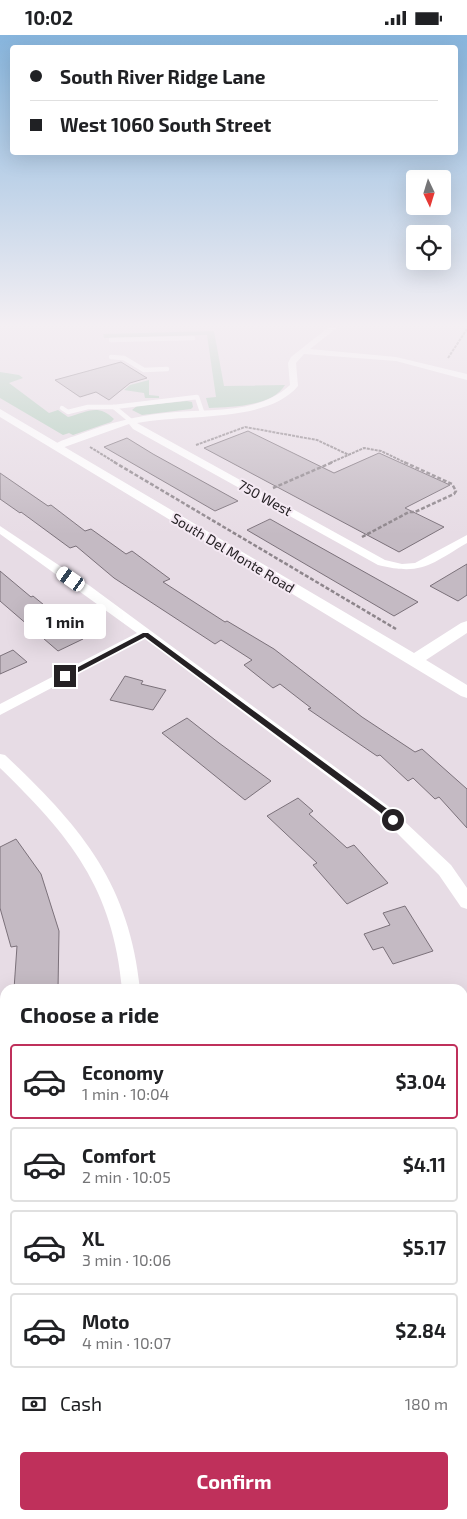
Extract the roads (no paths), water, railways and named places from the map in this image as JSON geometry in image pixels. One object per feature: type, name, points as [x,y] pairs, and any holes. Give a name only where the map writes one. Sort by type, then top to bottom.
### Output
[{"type":"street","points":[[56,447],[131,421],[159,416],[256,408],[283,396]]},
{"type":"street","name":"South Del Monte Road","points":[[0,412],[467,692]]},
{"type":"street","name":"750 West","points":[[131,421],[136,427],[382,563],[402,567],[418,565],[467,538]]},
{"type":"street","points":[[0,529],[86,589],[383,810],[446,870],[467,902]]},
{"type":"street","points":[[414,660],[467,626]]},
{"type":"street","points":[[0,710],[145,634]]},
{"type":"street","points":[[0,759],[50,809],[84,849],[108,892],[122,934],[130,984]]},
{"type":"lane","points":[[62,408],[68,412],[88,407],[114,407],[197,397],[202,412]]},
{"type":"lane","points":[[114,407],[131,421]]}]
